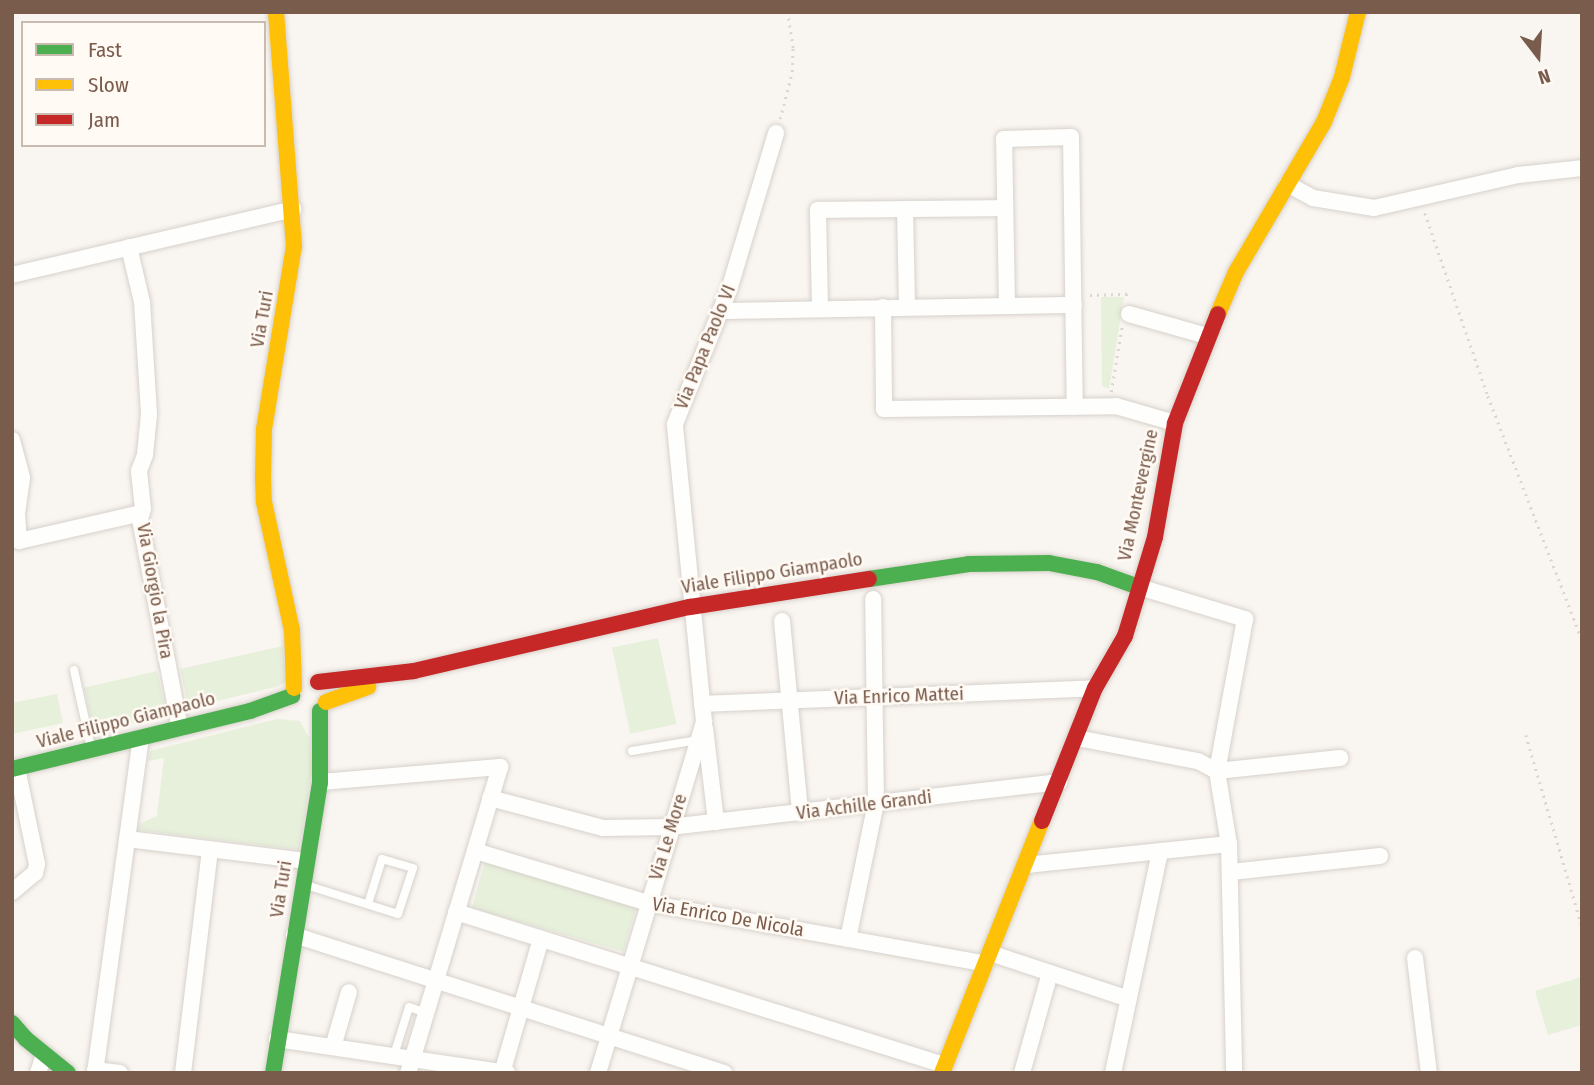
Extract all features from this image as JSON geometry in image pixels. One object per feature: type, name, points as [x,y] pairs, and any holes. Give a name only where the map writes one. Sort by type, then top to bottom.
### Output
[{"type":"street","name":"Via Turi","points":[[273,1073],[320,782],[322,740],[306,704],[264,502],[262,477],[268,405],[293,267],[293,209],[276,12]]},
{"type":"street","name":"Via Montevergine","points":[[943,1069],[1095,688],[1125,636],[1155,537],[1175,423],[1207,336],[1236,272],[1336,96],[1358,12]]},
{"type":"street","name":"Via Papa Paolo VI","points":[[690,607],[675,424],[720,311],[776,133]]},
{"type":"street","points":[[1007,306],[1004,139],[1071,137],[1075,407]]},
{"type":"street","points":[[1287,184],[1313,198],[1357,207],[1391,207],[1518,175],[1582,168]]},
{"type":"street","points":[[820,308],[818,210],[1005,208]]},
{"type":"street","points":[[12,275],[293,209]]},
{"type":"street","points":[[905,209],[907,307]]},
{"type":"street","name":"Via Giorgio la Pira","points":[[129,247],[142,302],[148,402],[145,455],[139,471],[141,513],[180,728]]},
{"type":"street","points":[[720,311],[1007,306],[1074,300]]},
{"type":"street","points":[[883,307],[884,409],[1109,406],[1175,423]]},
{"type":"street","points":[[1125,315],[1207,336]]},
{"type":"street","points":[[12,440],[22,478],[15,540],[141,513]]},
{"type":"street","name":"Viale Filippo Giampaolo","points":[[15,769],[250,711],[306,704],[414,671],[690,607],[997,562],[1024,561],[1075,567],[1139,587]]},
{"type":"street","points":[[1139,587],[1245,619],[1217,771],[1231,872],[1234,1073]]},
{"type":"street","points":[[848,939],[876,803],[873,599]]},
{"type":"street","name":"Via Le More","points":[[690,607],[716,822]]},
{"type":"street","points":[[782,621],[800,813]]},
{"type":"street","points":[[292,630],[315,681],[327,694],[306,704]]},
{"type":"street","name":"Viale Filippo Giampaolo","points":[[306,704],[304,681],[414,671]]},
{"type":"street","name":"Via Enrico Mattei","points":[[702,704],[1095,688]]},
{"type":"street","name":"Via Le More","points":[[598,1073],[628,966],[704,722]]},
{"type":"street","points":[[120,1073],[95,1071],[141,738]]},
{"type":"street","points":[[1077,738],[1198,761],[1217,771],[1340,758]]},
{"type":"street","points":[[320,782],[500,766],[411,1065]]},
{"type":"street","points":[[12,892],[35,873],[37,864],[15,769]]},
{"type":"street","name":"Via Achille Grandi","points":[[490,798],[603,828],[670,827],[1059,782]]},
{"type":"street","points":[[127,839],[306,861]]},
{"type":"street","points":[[1026,865],[1229,845]]},
{"type":"street","points":[[183,1073],[210,850]]},
{"type":"street","name":"Via Enrico De Nicola","points":[[475,851],[648,903],[848,939],[988,958],[1051,973],[1129,999]]},
{"type":"street","points":[[1113,1073],[1160,852]]},
{"type":"street","points":[[1231,872],[1380,856]]},
{"type":"street","points":[[456,912],[943,1069]]},
{"type":"street","points":[[294,934],[724,1073]]},
{"type":"street","points":[[277,1040],[394,1055],[411,1065],[504,1072],[541,939]]},
{"type":"street","points":[[1415,958],[1429,1073]]},
{"type":"street","points":[[1022,1073],[1051,973]]},
{"type":"street","points":[[333,1047],[349,992]]},
{"type":"street","points":[[12,1023],[68,1073]]},
{"type":"street","points":[[38,1073],[44,1054]]},
{"type":"lane","points":[[74,670],[92,750]]},
{"type":"lane","points":[[632,751],[698,740]]},
{"type":"lane","points":[[303,884],[398,914],[413,868],[382,859],[368,904]]},
{"type":"lane","points":[[394,1055],[409,1007],[426,1013]]},
{"type":"path","points":[[776,133],[792,72],[793,48],[787,12]]},
{"type":"path","points":[[1421,200],[1488,396],[1582,640]]},
{"type":"path","points":[[1074,300],[1127,294],[1109,406]]},
{"type":"path","points":[[1526,734],[1582,927]]},
{"type":"green space","points":[[1101,297],[1124,297],[1109,389],[1102,386]]},
{"type":"green space","points":[[658,638],[676,724],[630,734],[612,648]]},
{"type":"green space","points":[[283,646],[286,682],[189,708],[180,669]]},
{"type":"green space","points":[[157,671],[167,715],[94,732],[84,688]]},
{"type":"green space","points":[[57,694],[63,723],[12,734],[12,703]]},
{"type":"green space","points":[[277,719],[300,721],[309,738],[312,769],[299,850],[138,830],[139,824],[157,816],[164,758],[148,761],[150,751]]},
{"type":"green space","points":[[485,862],[637,906],[624,952],[472,908]]},
{"type":"green space","points":[[1582,977],[1582,1025],[1548,1035],[1535,991]]},
{"type":"traffic: fast","points":[[869,579],[969,564],[1049,563],[1097,572],[1139,587]]},
{"type":"traffic: fast","points":[[12,769],[250,711],[292,696]]},
{"type":"traffic: fast","points":[[273,1073],[320,782],[320,711]]},
{"type":"traffic: fast","points":[[12,1023],[26,1039],[68,1073]]},
{"type":"traffic: slow","points":[[276,12],[294,246],[264,430],[263,477],[264,502],[292,630],[294,688]]},
{"type":"traffic: slow","points":[[1218,314],[1236,272],[1324,122],[1342,77],[1358,12]]},
{"type":"traffic: slow","points":[[326,702],[368,687]]},
{"type":"traffic: slow","points":[[942,1073],[1042,821]]},
{"type":"traffic: jam","points":[[1042,821],[1095,688],[1125,636],[1155,537],[1175,423],[1218,314]]},
{"type":"traffic: jam","points":[[318,682],[414,671],[690,607],[869,579]]}]
